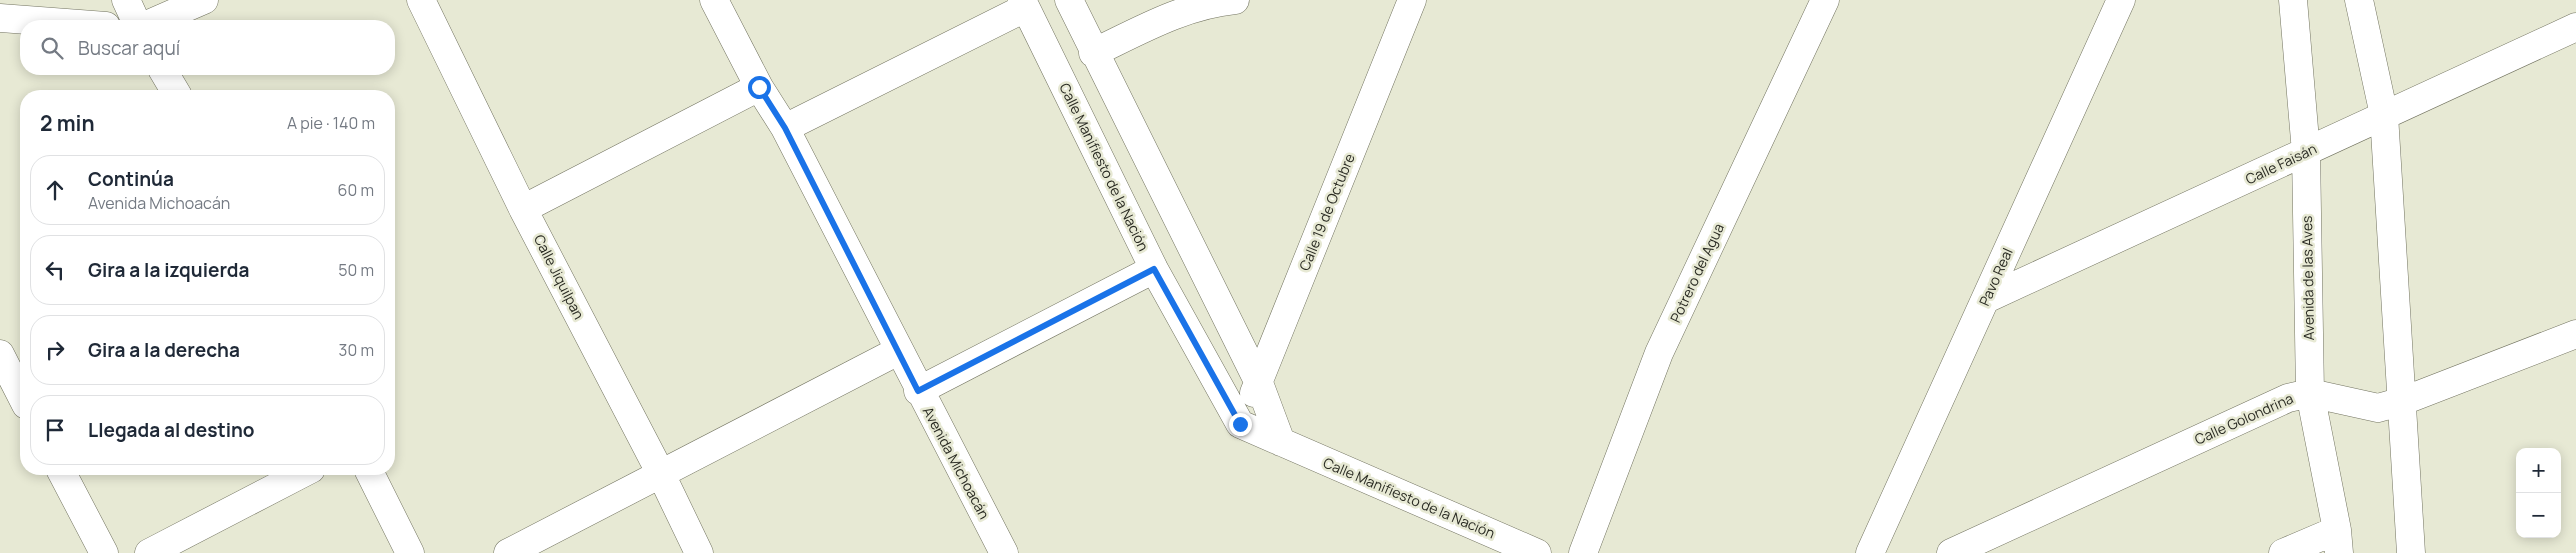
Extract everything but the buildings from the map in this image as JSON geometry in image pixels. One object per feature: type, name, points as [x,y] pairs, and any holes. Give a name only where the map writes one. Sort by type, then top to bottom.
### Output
[{"type":"street","points":[[126,0],[135,20]]},
{"type":"street","points":[[158,20],[204,0]]},
{"type":"street","name":"Calle Jiquilpan","points":[[421,0],[523,209],[661,474],[699,553]]},
{"type":"street","name":"Avenida Michoacán","points":[[714,0],[759,87],[785,128],[918,391],[1004,553]]},
{"type":"street","points":[[1069,0],[1093,53],[1258,383],[1281,442]]},
{"type":"street","points":[[1093,53],[1185,10],[1217,2],[1235,0]]},
{"type":"street","name":"Calle 19 de Octubre","points":[[1240,424],[1412,0]]},
{"type":"street","name":"Potrero del Agua","points":[[1583,553],[1659,353],[1825,0]]},
{"type":"street","name":"Pavo Real","points":[[1870,553],[2121,0]]},
{"type":"street","name":"Avenida de las Aves","points":[[2293,0],[2306,152],[2310,392],[2338,541]]},
{"type":"street","points":[[2360,0],[2384,115],[2411,553]]},
{"type":"street","points":[[785,128],[1024,4]]},
{"type":"street","name":"Calle Manifiesto de la Nación","points":[[1024,4],[1154,269],[1240,424],[1537,553]]},
{"type":"street","points":[[0,18],[26,20]]},
{"type":"street","name":"Calle Faisán","points":[[1986,299],[2576,27]]},
{"type":"street","points":[[166,75],[174,90]]},
{"type":"street","points":[[523,209],[759,87]]},
{"type":"street","points":[[1090,136],[1126,119]]},
{"type":"street","points":[[918,391],[1154,269]]},
{"type":"street","name":"Calle Golondrina","points":[[1951,553],[2288,398],[2310,392],[2378,408],[2403,401],[2576,334]]},
{"type":"street","points":[[508,553],[898,351]]},
{"type":"street","points":[[0,354],[17,390]]},
{"type":"street","points":[[63,475],[104,553]]},
{"type":"street","points":[[150,553],[300,475]]},
{"type":"street","points":[[371,475],[410,553]]},
{"type":"street","points":[[2283,553],[2338,541]]},
{"type":"route","points":[[759,87],[785,128],[918,391],[1154,269],[1240,424]]}]
